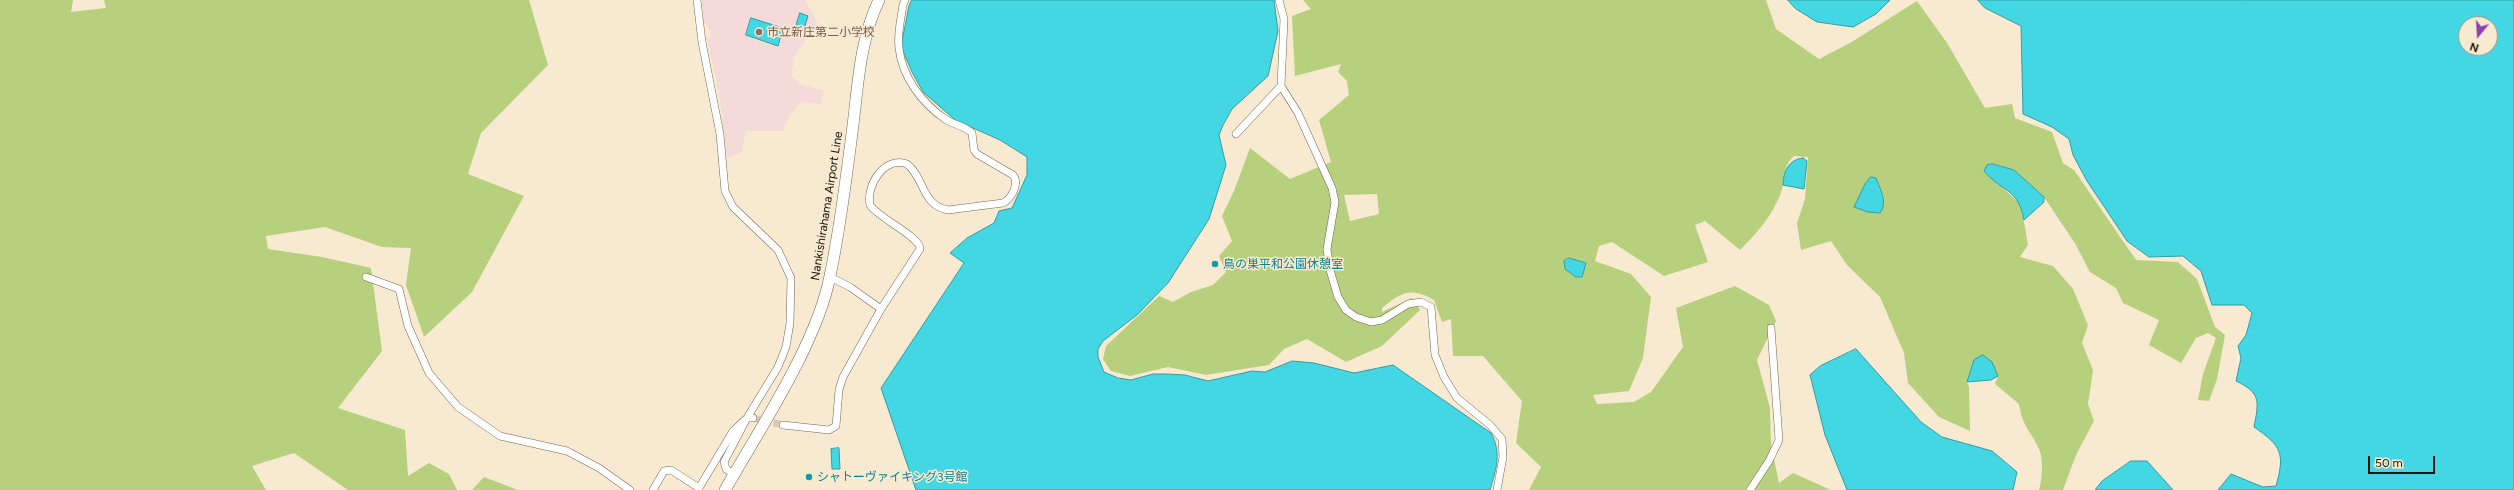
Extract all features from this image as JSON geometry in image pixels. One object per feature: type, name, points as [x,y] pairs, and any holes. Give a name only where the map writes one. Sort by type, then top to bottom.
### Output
[{"type":"main road","name":"Nankishirahama Airport Line","points":[[725,490],[803,348],[823,302],[830,277],[860,64],[870,21],[879,0]]},
{"type":"street","points":[[697,0],[702,42],[720,134],[725,191],[733,207],[778,250],[790,278],[790,323],[786,347],[778,367],[724,462],[726,469],[734,474]]},
{"type":"street","points":[[783,425],[829,430],[836,426],[839,390],[843,377],[881,310],[920,248],[917,242],[877,213],[870,204],[872,192],[883,167],[891,162],[907,164],[931,202],[948,210],[1003,203],[1011,196],[1015,183],[1015,177],[1011,173],[975,152],[971,132],[952,124],[935,111],[911,83],[903,65],[899,48],[903,5],[906,0]]},
{"type":"street","points":[[1279,0],[1284,19],[1281,86],[1298,113],[1332,188],[1335,202],[1327,249],[1330,270],[1338,297],[1346,310],[1356,317],[1371,322],[1382,320],[1408,304],[1421,302],[1431,307],[1435,324],[1435,354],[1444,377],[1457,398],[1490,425],[1502,439],[1504,457],[1497,490]]},
{"type":"street","points":[[1236,134],[1281,86]]},
{"type":"street","points":[[366,277],[399,289],[408,326],[429,373],[458,407],[500,436],[567,451],[599,468],[630,490]]},
{"type":"street","points":[[830,277],[850,287],[881,310]]},
{"type":"street","points":[[1750,490],[1769,461],[1779,440],[1771,328]]},
{"type":"street","points":[[654,490],[664,471],[671,470],[699,488],[733,431],[750,418]]},
{"type":"shaded area","name":"市立新庄第二小学校","points":[[702,0],[805,0],[818,24],[795,55],[791,75],[800,84],[824,91],[820,105],[802,101],[789,116],[783,131],[746,131],[742,152],[727,159],[719,93],[707,38],[711,36],[708,27],[704,23]]},
{"type":"green space","points":[[0,0],[73,0],[71,12],[106,8],[104,0],[529,0],[548,65],[481,133],[468,174],[524,196],[472,292],[424,337],[406,285],[411,248],[382,247],[325,227],[266,236],[268,249],[322,257],[371,268],[382,351],[338,408],[405,430],[408,476],[429,463],[449,474],[457,490],[348,490],[294,453],[252,466],[266,490],[0,490]]},
{"type":"green space","points":[[1303,0],[1766,0],[1776,29],[1819,59],[1850,43],[1917,1],[1947,43],[1985,108],[2012,104],[2015,118],[2052,132],[2063,163],[2074,170],[2136,260],[2178,262],[2197,279],[2215,327],[2225,335],[2217,379],[2209,401],[2198,400],[2203,374],[2216,338],[2208,333],[2196,338],[2181,363],[2149,345],[2159,320],[2123,303],[2116,288],[2090,272],[2076,245],[2044,197],[2014,170],[1993,164],[1985,171],[2021,205],[2028,245],[2020,257],[2053,266],[2073,289],[2088,325],[2082,343],[2093,370],[2088,404],[2094,421],[2076,455],[2063,490],[2039,490],[2042,470],[2041,453],[2022,418],[2019,404],[1995,384],[1998,376],[1967,382],[1969,387],[1970,431],[1939,417],[1908,383],[1904,353],[1880,297],[1847,265],[1831,241],[1801,250],[1797,223],[1805,199],[1808,157],[1794,156],[1786,168],[1783,188],[1769,217],[1740,250],[1705,221],[1695,225],[1708,262],[1664,276],[1612,242],[1599,246],[1595,261],[1631,274],[1651,297],[1643,358],[1629,391],[1593,395],[1597,404],[1634,402],[1651,392],[1683,347],[1676,308],[1735,286],[1769,305],[1776,321],[1757,360],[1770,408],[1771,444],[1779,483],[1793,473],[1831,490],[1529,490],[1541,467],[1516,443],[1522,401],[1483,356],[1453,356],[1451,319],[1442,322],[1434,300],[1419,294],[1406,293],[1395,298],[1382,308],[1382,312],[1412,298],[1420,310],[1382,346],[1346,362],[1307,339],[1284,349],[1269,365],[1206,375],[1168,367],[1130,376],[1111,371],[1103,359],[1106,346],[1159,296],[1173,302],[1191,292],[1213,285],[1226,272],[1219,256],[1232,241],[1222,216],[1234,191],[1250,148],[1290,179],[1331,162],[1319,120],[1349,95],[1347,81],[1338,72],[1341,64],[1295,76],[1292,16],[1311,9]],"holes":[[[1377,194],[1379,214],[1350,221],[1344,195]]]},
{"type":"green space","points":[[484,477],[518,490],[472,490]]},
{"type":"water","points":[[912,0],[1274,0],[1278,31],[1268,76],[1232,109],[1223,125],[1219,135],[1226,165],[1209,219],[1168,283],[1137,315],[1103,341],[1098,349],[1098,357],[1104,372],[1118,378],[1131,380],[1153,374],[1167,374],[1185,375],[1208,381],[1252,371],[1265,372],[1292,361],[1314,363],[1354,373],[1393,365],[1491,433],[1496,447],[1497,461],[1490,490],[916,490],[881,388],[964,263],[950,253],[967,238],[994,223],[999,211],[1012,208],[1027,175],[1027,157],[1000,140],[955,120],[923,92],[912,72],[901,46],[909,6]]},
{"type":"water","points":[[1788,0],[1890,0],[1876,14],[1853,27],[1817,22],[1796,9]]},
{"type":"water","points":[[1978,0],[2514,0],[2514,490],[2218,490],[2231,474],[2263,487],[2276,486],[2279,475],[2280,458],[2276,446],[2271,440],[2254,427],[2257,404],[2254,394],[2244,385],[2236,381],[2241,358],[2238,346],[2246,335],[2252,313],[2244,305],[2212,305],[2201,271],[2183,256],[2149,257],[2127,241],[2087,181],[2073,155],[2069,139],[2052,127],[2023,114],[2021,26],[1985,8]]},
{"type":"water","points":[[800,13],[808,16],[804,29],[796,26]]},
{"type":"water","points":[[751,18],[783,28],[778,46],[746,35]]},
{"type":"water","points":[[1803,158],[1807,161],[1804,189],[1783,185],[1784,175],[1788,167],[1794,161]]},
{"type":"water","points":[[1993,164],[2014,170],[2044,197],[2044,202],[2024,220],[2018,202],[2014,196],[1984,171],[1987,165]]},
{"type":"water","points":[[1871,177],[1876,178],[1883,200],[1880,213],[1868,212],[1854,207],[1865,184]]},
{"type":"water","points":[[1569,258],[1586,263],[1582,277],[1576,277],[1565,269],[1564,261]]},
{"type":"water","points":[[1856,349],[1921,422],[1942,437],[1992,451],[2017,472],[2013,490],[1847,490],[1825,435],[1810,375],[1820,366]]},
{"type":"water","points":[[1983,355],[1992,362],[1998,376],[1991,380],[1967,382],[1974,360]]},
{"type":"water","points":[[839,448],[840,469],[832,469],[831,449]]},
{"type":"water","points":[[2131,461],[2147,461],[2173,490],[2095,490],[2102,481]]},
{"type":"tunnel","points":[[753,418],[783,425]]},
{"type":"place","name":"市立新庄第二小学校","points":[[759,32]]},
{"type":"place","name":"鳥の巣平和公園休憩室","points":[[1215,264]]},
{"type":"place","name":"シャトーヴァイキング3号館","points":[[809,477]]}]
